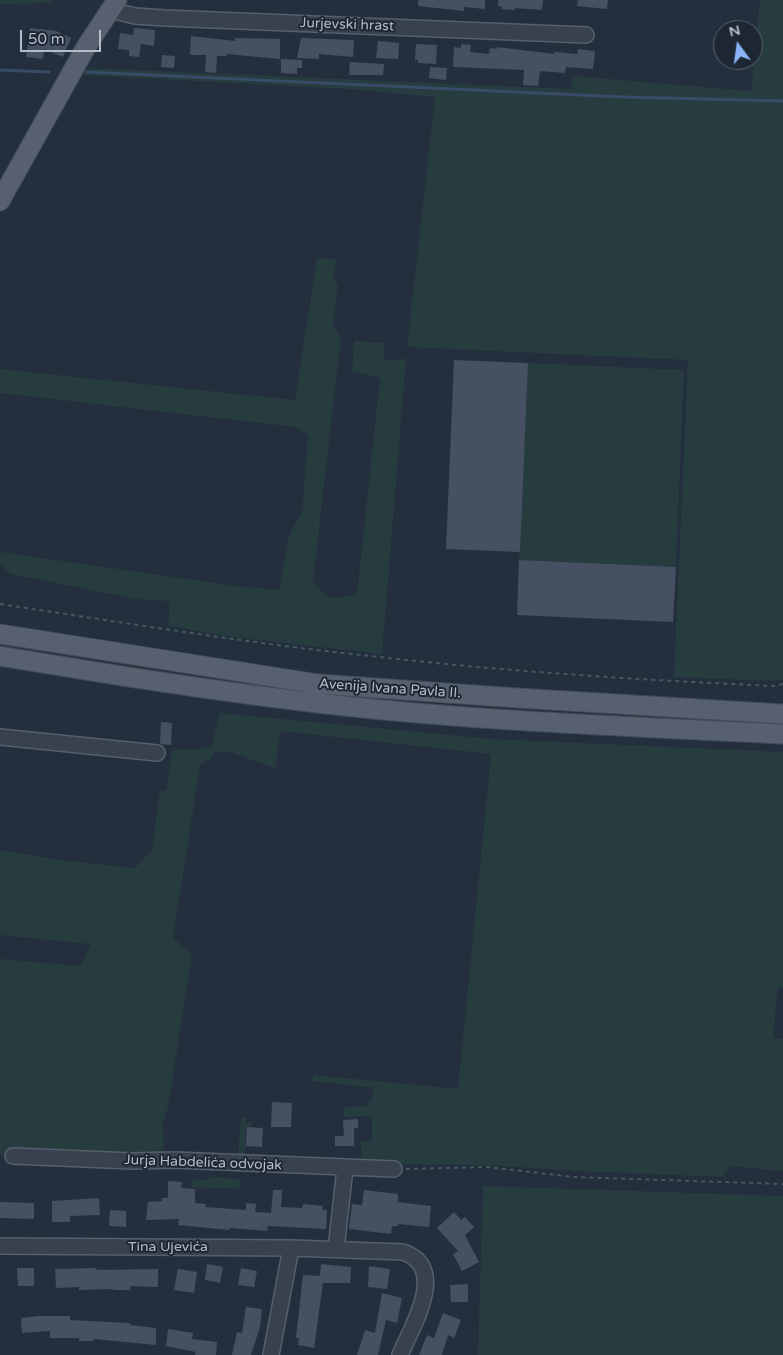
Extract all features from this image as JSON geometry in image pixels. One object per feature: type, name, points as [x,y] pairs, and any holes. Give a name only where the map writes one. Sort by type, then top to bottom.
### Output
[{"type":"main road","points":[[0,201],[86,47],[113,5]]},
{"type":"main road","name":"Avenija Ivana Pavla II.","points":[[0,634],[318,684],[783,714]]},
{"type":"main road","name":"Avenija Ivana Pavla II.","points":[[0,656],[114,675],[310,702],[514,719],[783,734]]},
{"type":"street","name":"Jurjevski hrast","points":[[113,5],[135,16],[586,34]]},
{"type":"street","points":[[0,737],[157,753]]},
{"type":"street","name":"Jurja Habdelića odvojak","points":[[13,1156],[132,1161],[175,1160],[394,1169]]},
{"type":"street","points":[[336,1249],[345,1168]]},
{"type":"street","name":"Tina Ujevića","points":[[0,1246],[291,1248],[403,1252],[414,1257],[422,1266],[427,1278],[426,1290],[400,1355]]},
{"type":"street","points":[[271,1355],[291,1248]]},
{"type":"path","points":[[0,604],[240,640],[380,658],[512,670],[687,682],[774,686],[783,684]]},
{"type":"path","points":[[394,1169],[487,1167],[574,1177],[783,1184]]},
{"type":"green space","points":[[0,0],[53,0],[53,3],[0,4]]},
{"type":"green space","points":[[760,0],[783,0],[783,679],[774,681],[674,677],[688,360],[407,347],[435,97],[349,89],[81,75],[84,68],[572,89],[573,76],[751,91],[753,70],[763,70],[763,20],[758,20]]},
{"type":"green space","points":[[317,258],[336,259],[333,277],[338,285],[333,324],[341,338],[313,581],[328,598],[357,595],[380,378],[352,371],[354,341],[384,343],[384,360],[406,359],[382,654],[231,637],[168,626],[170,601],[135,599],[11,574],[0,565],[0,552],[237,586],[279,590],[289,535],[302,512],[308,435],[296,427],[0,393],[0,369],[295,400]]},
{"type":"green space","points":[[528,363],[684,370],[676,567],[519,560]]},
{"type":"green space","points":[[219,713],[493,739],[783,752],[783,987],[778,987],[773,1038],[783,1039],[783,1171],[730,1166],[722,1177],[489,1165],[362,1164],[361,1141],[372,1141],[372,1116],[344,1117],[344,1107],[367,1106],[369,1101],[372,1100],[373,1088],[313,1081],[313,1075],[458,1089],[491,754],[280,731],[275,768],[233,753],[214,751],[211,758],[200,765],[173,938],[192,955],[168,1107],[163,1122],[164,1155],[0,1154],[0,959],[81,966],[90,944],[0,935],[0,850],[60,860],[135,868],[152,850],[160,790],[166,790],[172,750],[211,748]]},
{"type":"green space","points":[[241,1118],[246,1118],[246,1122],[253,1122],[252,1126],[246,1127],[245,1159],[235,1159],[235,1154],[238,1154]]},
{"type":"green space","points":[[210,1177],[241,1179],[240,1189],[192,1187],[192,1179],[209,1180]]},
{"type":"green space","points":[[483,1186],[783,1196],[783,1355],[478,1355]]},
{"type":"building","points":[[418,0],[485,0],[485,9],[464,7],[464,11],[418,6]]},
{"type":"building","points":[[498,0],[543,0],[542,10],[501,9],[502,7],[498,6]]},
{"type":"building","points":[[578,0],[608,0],[607,9],[577,6]]},
{"type":"building","points":[[30,28],[56,31],[71,38],[63,57],[44,49],[43,59],[26,57]]},
{"type":"building","points":[[134,28],[155,30],[154,46],[141,44],[139,57],[129,56],[129,50],[118,49],[120,33],[133,35]]},
{"type":"building","points":[[191,36],[235,41],[235,38],[280,39],[280,59],[227,54],[226,56],[217,56],[216,73],[205,72],[206,55],[190,55]]},
{"type":"building","points":[[301,38],[354,40],[353,57],[319,54],[319,59],[297,58]]},
{"type":"building","points":[[378,41],[399,43],[398,59],[376,58]]},
{"type":"building","points":[[416,44],[437,45],[436,64],[418,63],[418,60],[415,60]]},
{"type":"building","points":[[461,44],[471,45],[470,52],[489,54],[490,48],[497,49],[497,47],[554,54],[554,52],[577,54],[578,49],[595,51],[593,69],[566,67],[565,73],[540,71],[538,86],[523,85],[524,70],[453,67],[454,47],[461,48]]},
{"type":"building","points":[[162,55],[175,56],[174,68],[161,67]]},
{"type":"building","points":[[281,59],[302,60],[302,68],[297,68],[297,74],[281,73]]},
{"type":"building","points":[[350,62],[384,64],[383,75],[349,75]]},
{"type":"building","points":[[430,67],[447,68],[446,80],[429,78]]},
{"type":"building","points":[[454,360],[528,363],[520,552],[446,549]]},
{"type":"building","points":[[519,560],[676,567],[673,622],[517,615]]},
{"type":"building","points":[[161,722],[172,723],[171,745],[160,744]]},
{"type":"building","points":[[272,1102],[292,1103],[291,1127],[271,1127]]},
{"type":"building","points":[[358,1119],[358,1128],[354,1128],[354,1146],[335,1146],[335,1136],[344,1136],[343,1120]]},
{"type":"building","points":[[247,1127],[263,1128],[262,1147],[246,1146]]},
{"type":"building","points":[[168,1181],[182,1182],[181,1188],[195,1189],[195,1203],[206,1204],[205,1207],[246,1210],[246,1203],[256,1204],[255,1212],[271,1213],[273,1190],[282,1190],[281,1207],[302,1208],[303,1204],[323,1206],[322,1210],[327,1210],[326,1229],[268,1226],[267,1231],[230,1228],[229,1230],[178,1225],[179,1219],[146,1220],[148,1202],[162,1201],[162,1198],[168,1198]]},
{"type":"building","points":[[364,1190],[398,1194],[398,1202],[431,1206],[429,1227],[398,1224],[398,1226],[392,1226],[391,1234],[349,1229],[352,1204],[362,1205]]},
{"type":"building","points":[[99,1198],[100,1215],[70,1216],[70,1222],[52,1222],[52,1201]]},
{"type":"building","points":[[0,1202],[34,1203],[34,1219],[0,1218]]},
{"type":"building","points":[[110,1210],[126,1211],[126,1227],[109,1226]]},
{"type":"building","points":[[454,1212],[461,1220],[465,1217],[474,1227],[465,1235],[479,1262],[462,1271],[453,1254],[458,1251],[437,1228]]},
{"type":"building","points":[[207,1264],[223,1267],[220,1283],[205,1280]]},
{"type":"building","points":[[321,1264],[351,1267],[350,1283],[323,1283],[314,1348],[298,1345],[299,1338],[296,1338],[303,1275],[320,1276]]},
{"type":"building","points":[[369,1266],[390,1269],[387,1289],[368,1287]]},
{"type":"building","points":[[17,1268],[34,1268],[34,1286],[18,1286]]},
{"type":"building","points":[[96,1268],[97,1270],[158,1269],[158,1287],[130,1286],[130,1290],[79,1290],[79,1287],[56,1288],[55,1269]]},
{"type":"building","points":[[241,1268],[257,1271],[254,1287],[238,1285]]},
{"type":"building","points":[[178,1269],[197,1272],[194,1293],[174,1290]]},
{"type":"building","points":[[468,1284],[468,1302],[451,1302],[450,1285]]},
{"type":"building","points":[[382,1293],[402,1298],[397,1323],[386,1320],[378,1355],[357,1355],[365,1330],[375,1333]]},
{"type":"building","points":[[246,1307],[262,1309],[260,1327],[251,1355],[232,1355],[237,1332],[242,1333]]},
{"type":"building","points":[[443,1313],[461,1320],[454,1338],[448,1335],[442,1355],[419,1355],[427,1335],[434,1338]]},
{"type":"building","points":[[70,1316],[70,1320],[130,1323],[130,1325],[156,1328],[156,1345],[94,1339],[94,1341],[79,1341],[79,1338],[50,1338],[50,1331],[22,1333],[21,1318]]},
{"type":"building","points":[[168,1329],[193,1333],[192,1339],[217,1342],[216,1355],[195,1355],[196,1352],[166,1346]]},
{"type":"waterway","points":[[0,70],[49,72]]},
{"type":"waterway","points":[[87,72],[623,97],[783,101]]}]
